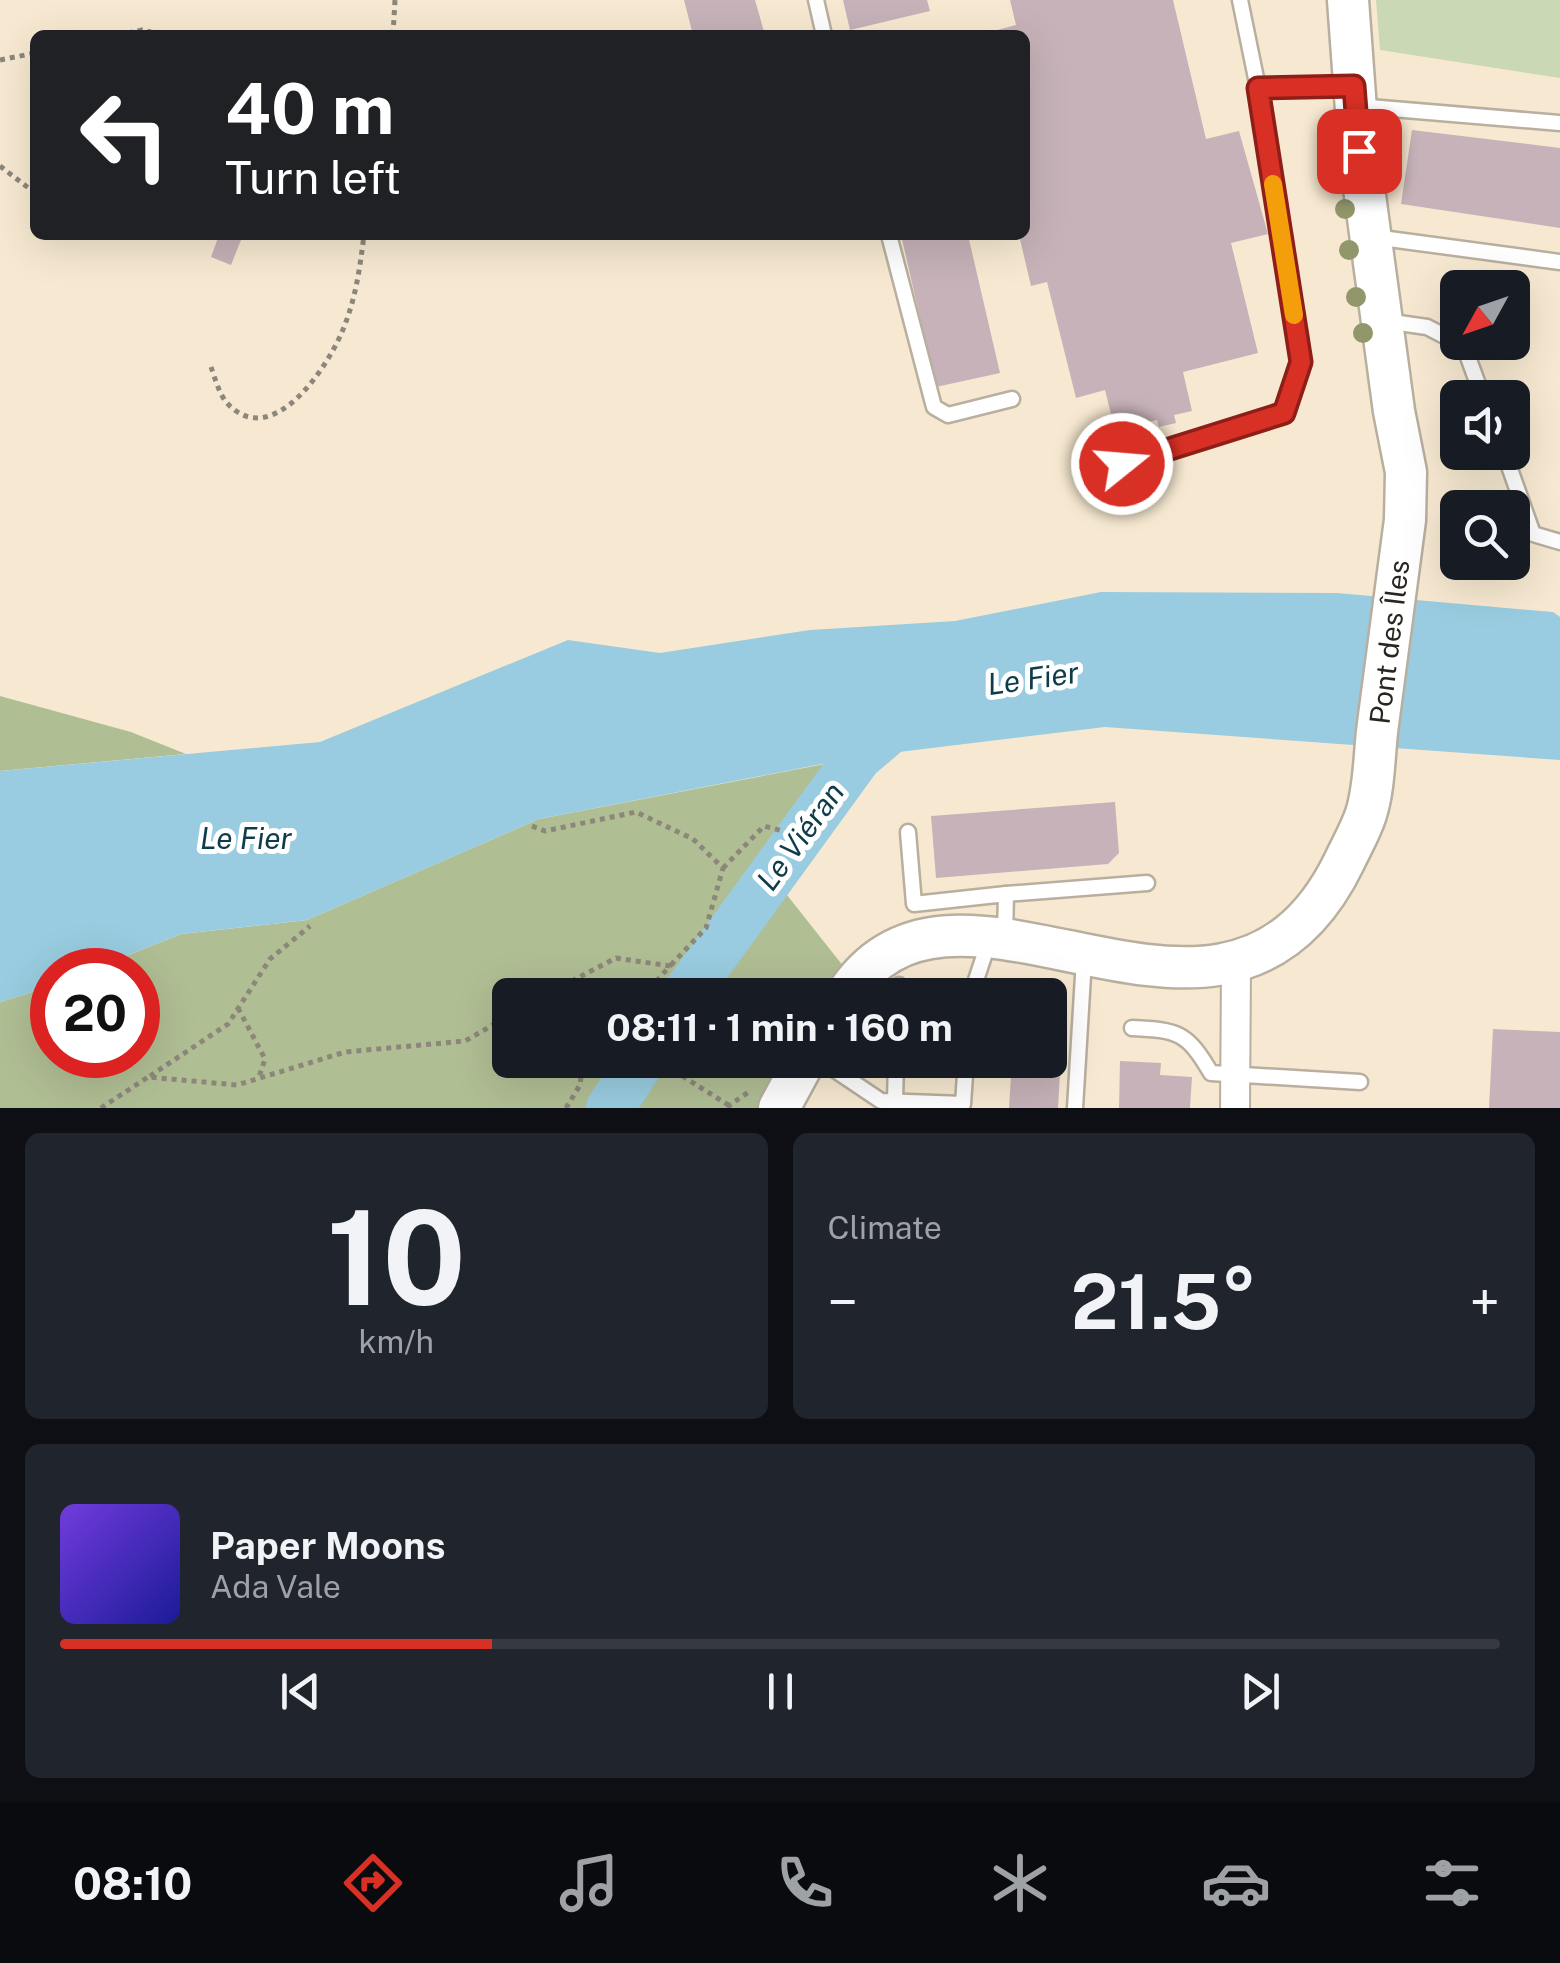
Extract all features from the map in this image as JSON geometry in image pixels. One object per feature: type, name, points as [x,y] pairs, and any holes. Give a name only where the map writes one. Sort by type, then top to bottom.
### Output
[{"type":"street","name":"Pont des Îles","points":[[1236,968],[1272,950],[1306,925],[1334,883],[1362,762],[1394,520],[1394,412],[1355,96],[1348,0]]},
{"type":"street","points":[[862,978],[879,961],[910,946],[946,938],[997,940],[1148,972],[1196,975],[1236,968],[1235,1108]]},
{"type":"street","points":[[779,1108],[795,1078]]},
{"type":"lane","points":[[816,0],[823,30]]},
{"type":"lane","points":[[1122,464],[1284,413],[1301,362],[1258,88],[1240,0]]},
{"type":"lane","points":[[1258,88],[1560,122]]},
{"type":"lane","points":[[1373,237],[1560,262]]},
{"type":"lane","points":[[890,240],[934,407],[948,416],[1012,399]]},
{"type":"lane","points":[[1384,321],[1427,328],[1464,346],[1477,380]]},
{"type":"lane","points":[[1510,470],[1533,534],[1560,542]]},
{"type":"lane","points":[[908,832],[914,904],[1147,883]]},
{"type":"lane","points":[[979,978],[997,940],[1006,894]]},
{"type":"lane","points":[[1075,1108],[1084,958]]},
{"type":"lane","points":[[1132,1028],[1171,1030],[1184,1036],[1210,1073],[1360,1082]]},
{"type":"lane","points":[[846,1078],[881,1102],[963,1104],[965,1078]]},
{"type":"lane","points":[[895,1102],[896,1078]]},
{"type":"path","points":[[393,30],[396,0]]},
{"type":"path","points":[[0,60],[30,54]]},
{"type":"path","points":[[0,166],[30,189]]},
{"type":"path","points":[[210,367],[224,400],[234,409],[258,416],[290,406],[320,371],[343,331],[357,288],[363,240]]},
{"type":"path","points":[[532,826],[545,832],[636,812],[692,840],[722,868]]},
{"type":"path","points":[[659,978],[706,928],[722,868],[764,826],[783,831]]},
{"type":"path","points":[[160,1070],[228,1024],[270,958],[310,926]]},
{"type":"path","points":[[578,978],[616,958],[670,966]]},
{"type":"path","points":[[238,1008],[264,1058],[258,1079]]},
{"type":"path","points":[[101,1108],[148,1078],[237,1085],[344,1052],[465,1040],[492,1025]]},
{"type":"path","points":[[566,1108],[581,1078]]},
{"type":"path","points":[[685,1078],[732,1108]]},
{"type":"shaded area","points":[[0,0],[1560,0],[1560,1108],[765,1108],[786,1078],[1067,1078],[1067,978],[853,978],[772,876],[850,759],[307,920],[186,754],[131,732],[0,696]]},
{"type":"green space","points":[[1376,0],[1560,0],[1560,78],[1380,50]]},
{"type":"green space","points":[[0,696],[131,732],[186,754],[0,771]]},
{"type":"green space","points":[[851,759],[772,876],[853,978],[492,978],[492,1078],[786,1078],[765,1108],[0,1108],[0,1002],[30,993],[30,1078],[160,1078],[160,948],[146,948],[181,934],[307,920],[539,819]]},
{"type":"water","name":"Le Fier","points":[[1101,592],[1337,593],[1553,612],[1560,617],[1560,760],[1105,727],[858,757],[539,819],[307,920],[181,934],[146,948],[30,948],[30,993],[0,1002],[0,771],[320,742],[568,640],[660,653],[810,630],[955,621]]},
{"type":"building","points":[[684,0],[755,0],[764,30],[692,30]]},
{"type":"building","points":[[843,0],[927,0],[930,11],[850,30]]},
{"type":"building","points":[[1010,0],[1173,0],[1206,139],[1239,131],[1268,234],[1231,243],[1258,353],[1183,372],[1192,411],[1174,415],[1176,423],[1159,427],[1157,420],[1115,430],[1105,390],[1076,398],[1047,282],[1031,286],[1020,240],[1030,240],[1030,30],[997,30],[1016,25]]},
{"type":"building","points":[[1412,130],[1560,148],[1560,228],[1401,204]]},
{"type":"building","points":[[217,240],[241,240],[231,265],[211,257]]},
{"type":"building","points":[[902,240],[969,240],[1000,373],[936,387]]},
{"type":"building","points":[[1115,802],[1119,853],[1108,864],[936,878],[931,816]]},
{"type":"building","points":[[1493,1029],[1560,1032],[1560,1108],[1489,1108]]},
{"type":"building","points":[[1120,1061],[1161,1063],[1160,1075],[1192,1077],[1190,1108],[1119,1108]]},
{"type":"building","points":[[1011,1078],[1060,1078],[1058,1108],[1009,1108]]},
{"type":"waterway","name":"Le Viéran","points":[[697,978],[858,757],[905,717]]},
{"type":"waterway","name":"Le Viéran","points":[[610,1108],[630,1078]]},
{"type":"slow traffic","points":[[1273,184],[1294,315]]},
{"type":"route","points":[[1122,464],[1284,413],[1301,362],[1258,88],[1354,86],[1359,151]]}]
